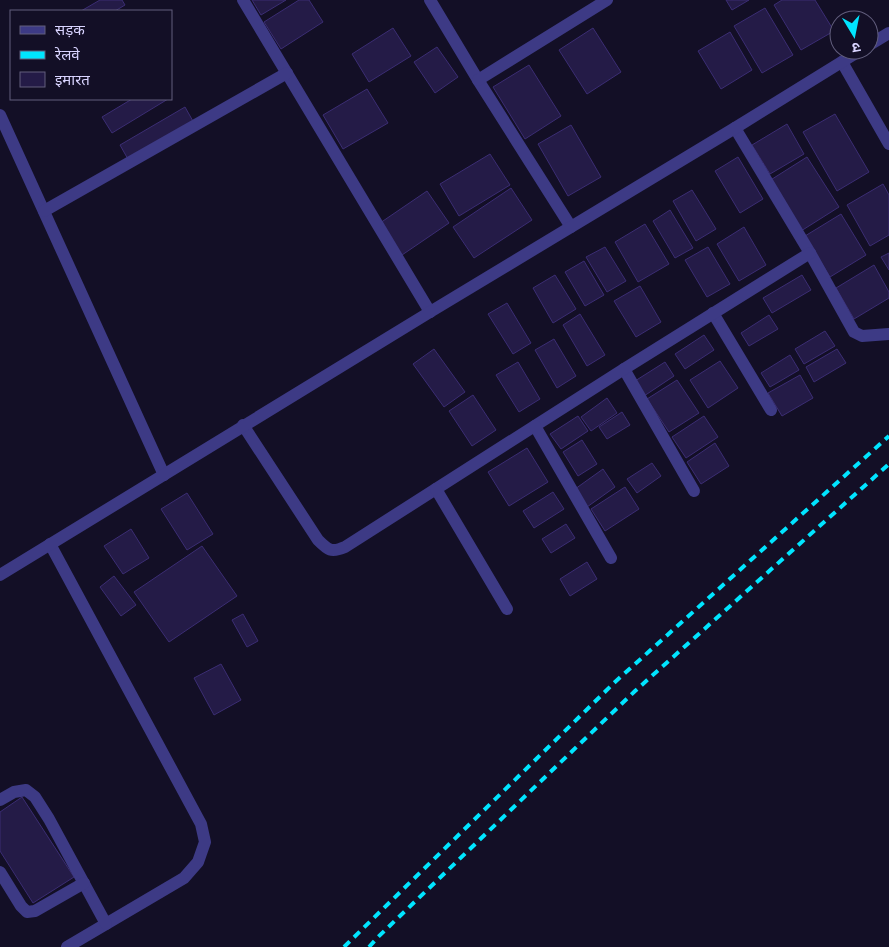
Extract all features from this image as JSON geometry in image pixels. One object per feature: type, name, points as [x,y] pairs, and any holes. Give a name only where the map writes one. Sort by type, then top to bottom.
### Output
[{"type":"street","points":[[243,0],[430,312]]},
{"type":"street","points":[[430,0],[478,80],[571,226]]},
{"type":"street","points":[[478,80],[607,0]]},
{"type":"street","points":[[0,575],[243,425],[845,60]]},
{"type":"street","points":[[842,62],[889,144]]},
{"type":"street","points":[[44,211],[286,73]]},
{"type":"street","points":[[0,115],[164,475]]},
{"type":"street","points":[[735,128],[854,332],[862,336],[889,334]]},
{"type":"street","points":[[243,425],[318,540],[327,548],[336,551],[345,548],[624,369],[810,254]]},
{"type":"street","points":[[713,313],[771,410]]},
{"type":"street","points":[[624,369],[694,491]]},
{"type":"street","points":[[535,426],[611,558]]},
{"type":"street","points":[[436,489],[507,609]]},
{"type":"street","points":[[50,544],[201,824],[205,842],[198,862],[184,878],[68,947]]},
{"type":"street","points":[[0,800],[14,792],[26,790],[36,797],[106,924]]},
{"type":"street","points":[[0,872],[27,912],[35,911],[84,883]]},
{"type":"building","points":[[100,0],[122,0],[125,5],[117,10],[83,10]]},
{"type":"building","points":[[252,0],[286,0],[261,15]]},
{"type":"building","points":[[299,0],[309,0],[323,22],[281,49],[264,22]]},
{"type":"building","points":[[726,0],[749,0],[732,10]]},
{"type":"building","points":[[782,0],[815,0],[829,23],[829,34],[801,50],[774,5]]},
{"type":"building","points":[[765,8],[793,55],[762,73],[734,26]]},
{"type":"building","points":[[393,28],[411,56],[369,82],[352,54]]},
{"type":"building","points":[[593,28],[621,72],[587,94],[559,50]]},
{"type":"building","points":[[730,32],[752,70],[721,89],[698,51]]},
{"type":"building","points":[[437,47],[458,77],[435,93],[414,62]]},
{"type":"building","points":[[529,65],[561,116],[525,139],[493,87]]},
{"type":"building","points":[[367,89],[388,123],[343,149],[323,115]]},
{"type":"building","points":[[130,100],[166,100],[112,133],[102,117]]},
{"type":"building","points":[[185,107],[194,123],[129,161],[120,145]]},
{"type":"building","points":[[835,114],[869,172],[837,191],[803,132]]},
{"type":"building","points":[[787,124],[804,154],[770,174],[752,145]]},
{"type":"building","points":[[571,125],[601,177],[568,196],[538,144]]},
{"type":"building","points":[[490,154],[510,185],[459,216],[440,184]]},
{"type":"building","points":[[738,157],[763,199],[740,213],[715,171]]},
{"type":"building","points":[[807,157],[839,207],[801,231],[769,181]]},
{"type":"building","points":[[883,184],[889,195],[889,235],[870,246],[847,205]]},
{"type":"building","points":[[511,188],[532,220],[474,258],[453,227]]},
{"type":"building","points":[[692,190],[716,229],[696,241],[673,201]]},
{"type":"building","points":[[427,191],[449,223],[402,255],[380,223]]},
{"type":"building","points":[[670,210],[693,248],[675,258],[653,221]]},
{"type":"building","points":[[841,214],[866,255],[830,277],[805,236]]},
{"type":"building","points":[[645,224],[669,264],[638,282],[615,242]]},
{"type":"building","points":[[744,227],[766,265],[739,281],[717,244]]},
{"type":"building","points":[[605,247],[626,281],[607,292],[586,257]]},
{"type":"building","points":[[708,247],[730,284],[707,297],[685,260]]},
{"type":"building","points":[[889,253],[889,270],[881,257]]},
{"type":"building","points":[[584,261],[604,295],[585,306],[565,272]]},
{"type":"building","points":[[874,265],[889,292],[889,298],[854,319],[836,288]]},
{"type":"building","points":[[555,275],[576,309],[553,323],[533,288]]},
{"type":"building","points":[[802,275],[811,290],[772,313],[763,298]]},
{"type":"building","points":[[640,286],[661,322],[636,337],[614,301]]},
{"type":"building","points":[[507,303],[531,343],[513,354],[488,314]]},
{"type":"building","points":[[580,314],[605,355],[587,366],[563,325]]},
{"type":"building","points":[[769,315],[778,329],[749,346],[741,333]]},
{"type":"building","points":[[825,331],[835,346],[804,364],[795,349]]},
{"type":"building","points":[[704,335],[714,350],[685,369],[675,354]]},
{"type":"building","points":[[554,339],[576,376],[557,388],[535,350]]},
{"type":"building","points":[[434,349],[465,392],[444,407],[413,364]]},
{"type":"building","points":[[837,349],[846,363],[814,382],[806,367]]},
{"type":"building","points":[[790,355],[799,370],[770,387],[761,373]]},
{"type":"building","points":[[720,361],[738,388],[708,408],[690,380]]},
{"type":"building","points":[[518,362],[540,399],[519,412],[496,375]]},
{"type":"building","points":[[665,362],[674,376],[644,396],[635,381]]},
{"type":"building","points":[[800,375],[813,398],[782,416],[768,393]]},
{"type":"building","points":[[677,380],[699,413],[669,432],[647,399]]},
{"type":"building","points":[[473,395],[496,430],[472,446],[449,411]]},
{"type":"building","points":[[607,398],[617,413],[591,431],[581,417]]},
{"type":"building","points":[[622,412],[630,425],[607,439],[599,427]]},
{"type":"building","points":[[578,416],[588,431],[561,449],[550,434]]},
{"type":"building","points":[[704,416],[718,437],[686,458],[672,437]]},
{"type":"building","points":[[582,440],[597,464],[578,476],[563,452]]},
{"type":"building","points":[[715,443],[729,466],[701,484],[687,462]]},
{"type":"building","points":[[527,448],[548,482],[509,506],[488,472]]},
{"type":"building","points":[[652,463],[661,476],[637,493],[627,479]]},
{"type":"building","points":[[603,469],[615,487],[587,507],[575,489]]},
{"type":"building","points":[[625,487],[639,509],[605,531],[591,509]]},
{"type":"building","points":[[553,492],[564,509],[534,528],[523,511]]},
{"type":"building","points":[[187,493],[213,534],[187,550],[161,509]]},
{"type":"building","points":[[566,524],[575,538],[551,553],[542,539]]},
{"type":"building","points":[[131,529],[149,558],[123,574],[104,546]]},
{"type":"building","points":[[202,546],[237,596],[169,642],[134,592]]},
{"type":"building","points":[[587,562],[597,579],[570,596],[560,579]]},
{"type":"building","points":[[114,576],[136,605],[121,616],[100,587]]},
{"type":"building","points":[[243,614],[258,641],[247,647],[232,620]]},
{"type":"building","points":[[221,664],[241,700],[214,715],[194,678]]},
{"type":"building","points":[[22,797],[74,877],[33,903],[0,851],[0,812]]},
{"type":"railway","points":[[344,947],[615,682],[889,436]]},
{"type":"railway","points":[[369,947],[635,691],[889,464]]}]
